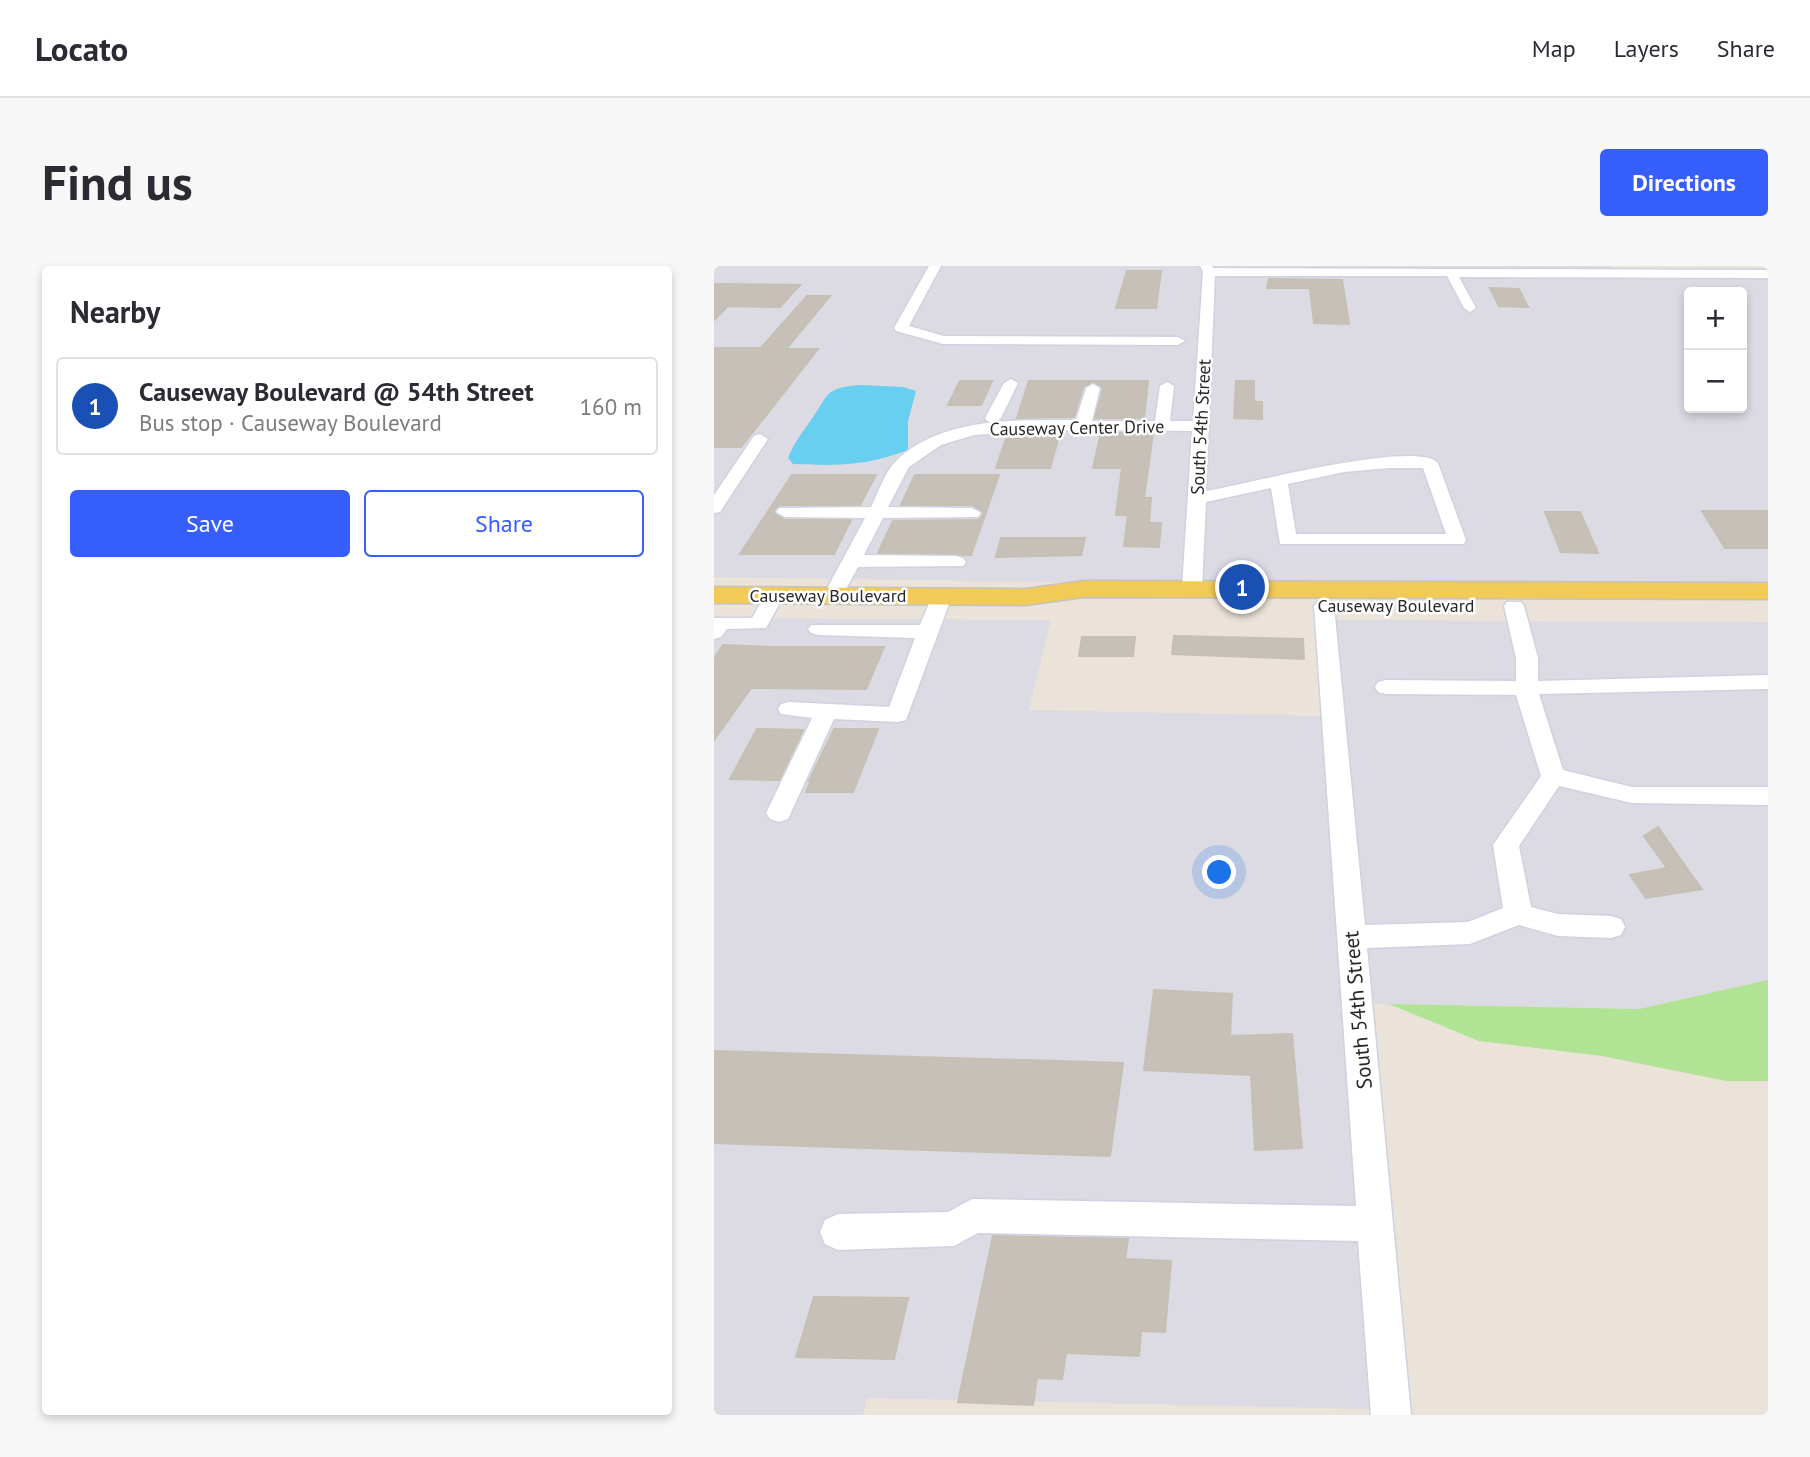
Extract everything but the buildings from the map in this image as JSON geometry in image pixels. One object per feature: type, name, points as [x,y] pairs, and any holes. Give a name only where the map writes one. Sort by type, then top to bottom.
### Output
[{"type":"main road","name":"Causeway Boulevard","points":[[1026,597],[1084,589],[1192,588],[1768,591]]},
{"type":"main road","points":[[1062,602],[1103,596],[1177,596],[1186,595],[1192,588]]},
{"type":"main road","points":[[1324,606],[1325,601],[1330,599],[1549,597],[1558,596],[1566,590]]},
{"type":"main road","name":"Causeway Boulevard","points":[[714,595],[1026,597],[1078,605],[1768,607]]},
{"type":"street","points":[[935,266],[901,328],[943,340],[1178,341]]},
{"type":"street","points":[[1210,268],[1410,270],[1452,274],[1768,274]]},
{"type":"street","name":"South 54th Street","points":[[1192,588],[1210,268]]},
{"type":"street","points":[[1452,274],[1470,307]]},
{"type":"street","points":[[998,423],[1011,383]]},
{"type":"street","points":[[1162,426],[1167,386]]},
{"type":"street","points":[[1083,425],[1093,388]]},
{"type":"street","name":"Causeway Center Drive","points":[[833,596],[902,464],[944,439],[998,423],[1200,426]]},
{"type":"street","points":[[714,508],[760,439]]},
{"type":"street","points":[[1196,498],[1279,482],[1314,472],[1368,464],[1430,463],[1457,540],[1287,540],[1279,482]]},
{"type":"street","points":[[785,512],[972,513]]},
{"type":"street","points":[[850,561],[956,562]]},
{"type":"street","points":[[716,626],[759,624],[774,596]]},
{"type":"street","points":[[789,709],[898,715],[943,596]]},
{"type":"street","name":"South 54th Street","points":[[1324,606],[1391,1415]]},
{"type":"street","points":[[1514,606],[1527,658],[1527,688],[1553,776]]},
{"type":"street","points":[[818,629],[928,632]]},
{"type":"street","points":[[1386,687],[1527,688],[1768,682]]},
{"type":"street","points":[[779,813],[827,712]]},
{"type":"street","points":[[1518,914],[1506,845],[1553,776]]},
{"type":"street","points":[[1553,776],[1632,795],[1768,796]]},
{"type":"street","points":[[1352,937],[1470,933],[1518,914],[1558,925],[1611,927]]},
{"type":"street","points":[[838,1232],[954,1229],[972,1216],[1375,1224]]},
{"type":"shaded area","points":[[714,266],[1201,266],[1206,271],[1184,584],[714,577]]},
{"type":"shaded area","points":[[1209,266],[1611,266],[1616,272],[1213,270]]},
{"type":"shaded area","points":[[1214,274],[1768,276],[1768,593],[1197,591]]},
{"type":"shaded area","points":[[714,618],[1051,620],[1029,710],[1323,716],[1373,1409],[867,1398],[863,1415],[714,1415]]},
{"type":"shaded area","points":[[1334,620],[1768,622],[1768,980],[1639,1009],[1374,1004],[1406,1380]]},
{"type":"green space","points":[[1768,980],[1768,1081],[1726,1081],[1602,1056],[1479,1041],[1389,1004],[1639,1009]]},
{"type":"water","points":[[861,385],[903,387],[916,391],[908,421],[908,450],[851,464],[793,464],[788,458],[825,398],[840,388]]},
{"type":"place","name":"Causeway Boulevard @ 54th Street","points":[[1242,587]]}]
